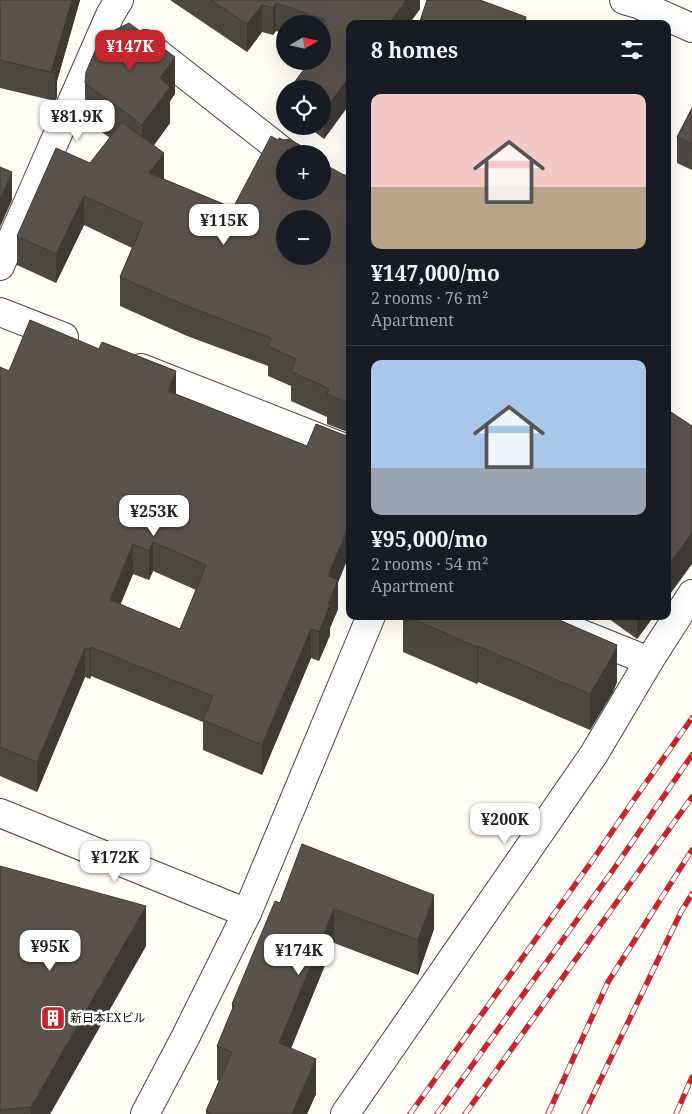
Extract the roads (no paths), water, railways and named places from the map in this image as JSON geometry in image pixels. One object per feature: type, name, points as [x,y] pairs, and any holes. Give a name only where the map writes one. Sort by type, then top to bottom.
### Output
[{"type":"street","points":[[636,6],[692,28]]},
{"type":"street","points":[[0,266],[114,8],[276,146]]},
{"type":"street","points":[[0,312],[83,345]]},
{"type":"street","points":[[120,359],[346,448]]},
{"type":"street","points":[[345,1114],[594,754],[649,661],[692,594]]},
{"type":"street","points":[[145,1114],[247,913],[369,620]]},
{"type":"street","points":[[547,620],[649,661]]},
{"type":"street","points":[[0,813],[247,913]]},
{"type":"railway","points":[[410,1114],[692,718]]},
{"type":"railway","points":[[437,1114],[613,870],[692,755]]},
{"type":"railway","points":[[465,1114],[692,797]]},
{"type":"railway","points":[[548,1114],[608,982],[692,850]]},
{"type":"railway","points":[[584,1114],[681,912],[692,894]]},
{"type":"railway","points":[[676,1114],[692,1077]]},
{"type":"place","name":"新日本EXビル","points":[[53,1018]]}]
